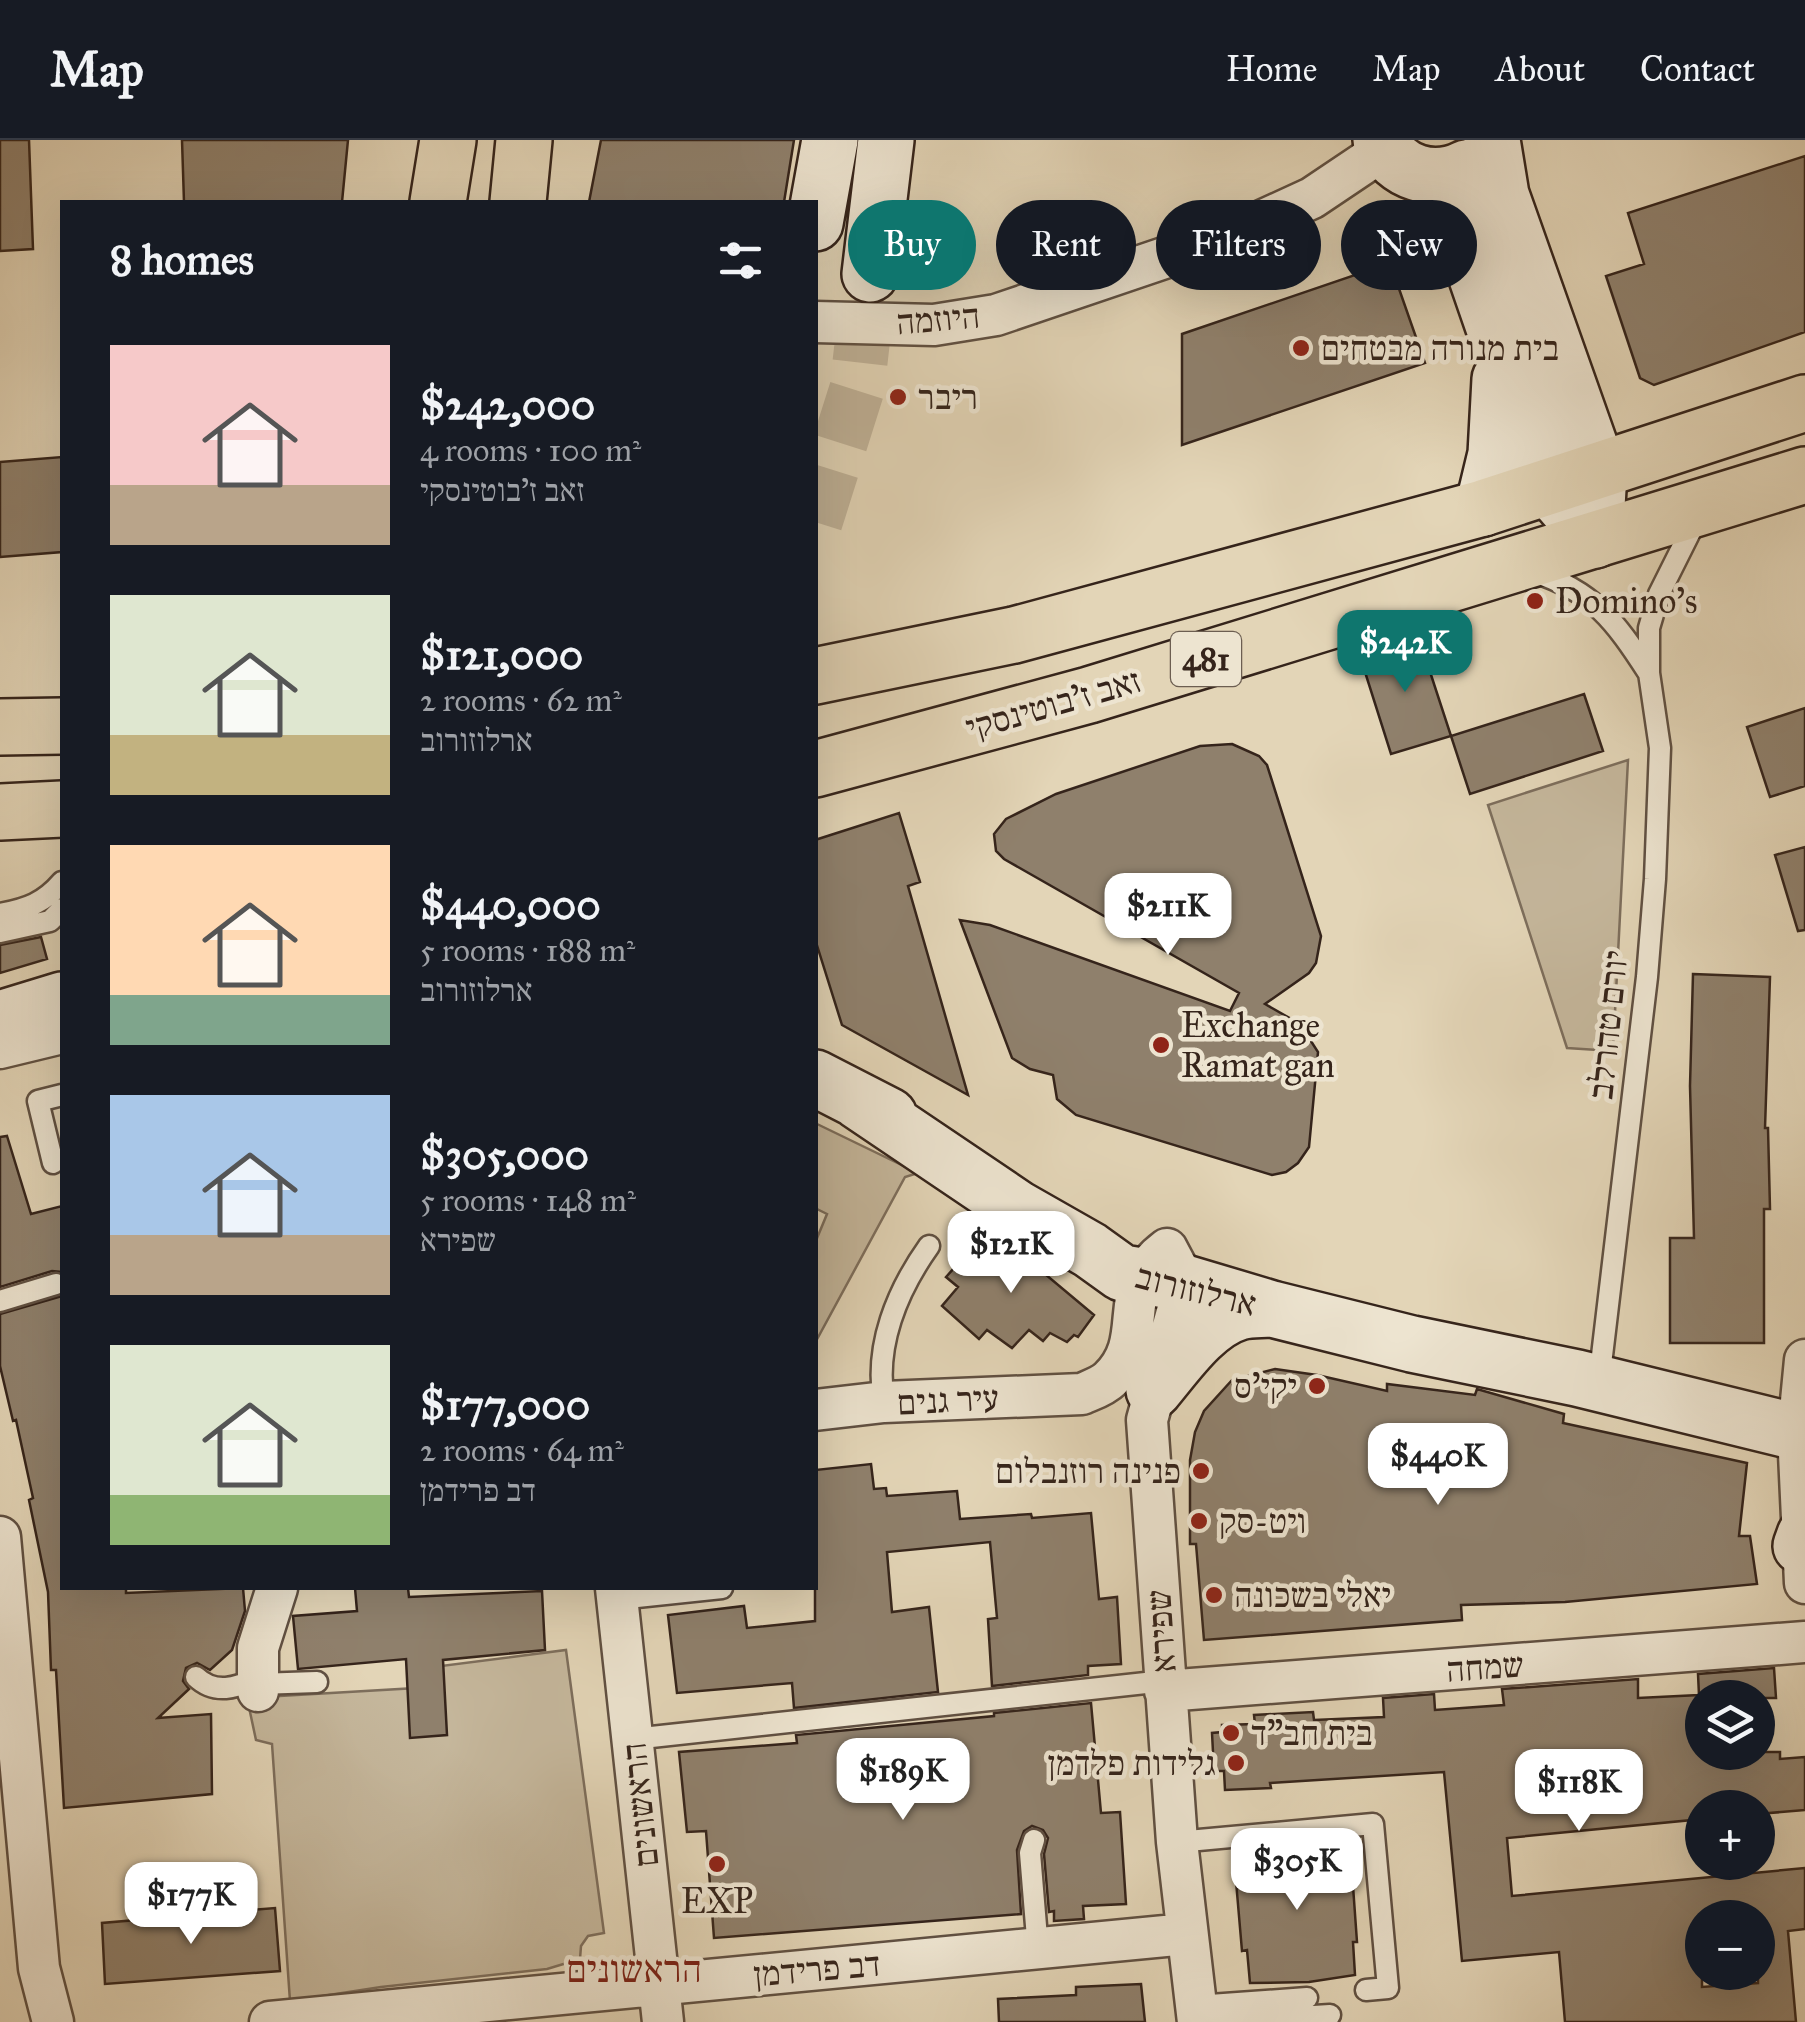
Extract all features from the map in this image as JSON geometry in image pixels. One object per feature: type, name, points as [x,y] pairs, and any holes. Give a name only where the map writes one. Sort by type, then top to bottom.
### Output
[{"type":"main road","points":[[438,200],[448,140]]},
{"type":"main road","points":[[518,200],[524,140]]},
{"type":"main road","name":"481","points":[[818,675],[1014,635],[1484,508],[1805,403]]},
{"type":"main road","name":"זאב ז'בוטינסקי","points":[[818,768],[1089,694],[1805,475]]},
{"type":"main road","points":[[0,727],[60,726]]},
{"type":"main road","points":[[0,812],[60,809]]},
{"type":"street","points":[[818,206],[830,140]]},
{"type":"street","name":"היוזמה","points":[[879,200],[886,140]]},
{"type":"street","points":[[1383,144],[1397,163],[1432,177],[1463,170],[1476,161],[1491,140]]},
{"type":"street","points":[[1491,140],[1501,195],[1574,480],[1595,540]]},
{"type":"street","name":"היוזמה","points":[[818,322],[934,326],[996,315],[1229,236],[1312,198],[1383,144]]},
{"type":"street","points":[[1432,177],[1456,216],[1497,336],[1574,480]]},
{"type":"street","points":[[1484,508],[1499,428],[1497,336]]},
{"type":"street","points":[[0,1019],[60,1001]]},
{"type":"street","points":[[0,1048],[60,1033]]},
{"type":"street","name":"ארלוזורוב","points":[[836,1090],[1122,1273],[1164,1270],[1277,1284],[1443,1328],[1588,1381]]},
{"type":"street","points":[[1082,1394],[1108,1382],[1120,1365],[1164,1270]]},
{"type":"street","name":"ארלוזורוב","points":[[1164,1270],[1272,1309],[1801,1433]]},
{"type":"street","name":"שפירא","points":[[1164,1270],[1150,1405],[1164,1686],[1186,1934],[1203,2017]]},
{"type":"street","points":[[1150,1405],[1192,1346],[1222,1320],[1239,1312],[1272,1309]]},
{"type":"street","points":[[1804,1554],[1801,1433],[1805,1360]]},
{"type":"street","name":"עיר גנים","points":[[818,1410],[884,1402],[1118,1392],[1150,1405]]},
{"type":"street","points":[[0,1537],[39,1968],[53,2022]]},
{"type":"street","points":[[258,1684],[258,1648],[277,1590]]},
{"type":"street","name":"הראשונים","points":[[617,1593],[662,2022]]},
{"type":"street","name":"שמחה","points":[[1164,1686],[1805,1642]]},
{"type":"street","name":"דב פרידמן","points":[[270,2022],[1186,1934]]},
{"type":"lane","name":"יורם טהרלב","points":[[1588,1381],[1647,977],[1660,748],[1649,673],[1649,628],[1659,594],[1703,506]]},
{"type":"lane","name":"יורם טהרלב","points":[[1514,565],[1587,595],[1624,635],[1649,673]]},
{"type":"lane","points":[[0,914],[27,909],[48,898],[60,884]]},
{"type":"lane","points":[[0,932],[50,921],[60,911]]},
{"type":"lane","points":[[53,1163],[38,1101],[60,1096]]},
{"type":"lane","points":[[884,1402],[880,1381],[882,1346],[908,1276],[930,1246]]},
{"type":"lane","points":[[0,1301],[56,1284]]},
{"type":"lane","points":[[617,1593],[680,1590]]},
{"type":"lane","points":[[196,1677],[206,1686],[235,1689],[258,1684],[317,1682]]},
{"type":"lane","points":[[633,1738],[1164,1686]]},
{"type":"lane","points":[[1176,1842],[1373,1824],[1388,1988],[1366,1990]]},
{"type":"lane","points":[[1034,1840],[1030,1852],[1038,1950]]},
{"type":"lane","points":[[1203,2017],[1307,1998]]},
{"type":"lane","points":[[1203,2017],[1270,2020],[1330,2015]]},
{"type":"shaded area","points":[[1628,760],[1613,1051],[1567,1048],[1488,805]]},
{"type":"shaded area","points":[[818,1124],[918,1173],[905,1177],[818,1337],[818,1236],[827,1214],[818,1210]]},
{"type":"shaded area","points":[[566,1650],[604,1933],[588,1936],[581,1946],[580,1959],[547,1969],[290,2001],[272,1744],[256,1740],[247,1698],[433,1687],[433,1667]]},
{"type":"building","points":[[0,140],[29,140],[33,249],[0,251]]},
{"type":"building","points":[[182,140],[348,140],[342,200],[184,200]]},
{"type":"building","points":[[601,140],[794,140],[784,200],[589,200]]},
{"type":"building","points":[[1805,156],[1805,332],[1654,385],[1640,378],[1606,276],[1644,264],[1628,213]]},
{"type":"building","name":"בית מנורה מבטחים","points":[[1341,280],[1341,290],[1399,290],[1425,363],[1182,445],[1182,334],[1311,290],[1321,290],[1321,287]]},
{"type":"building","points":[[60,457],[60,552],[0,557],[0,462]]},
{"type":"building","points":[[1418,635],[1451,736],[1391,754],[1359,653]]},
{"type":"building","points":[[1584,694],[1603,751],[1470,794],[1451,736]]},
{"type":"building","points":[[1805,708],[1805,786],[1770,797],[1747,727]]},
{"type":"building","points":[[1232,744],[1259,756],[1267,765],[1321,936],[1316,963],[1309,973],[1265,1004],[1300,1024],[1318,1052],[1309,1147],[1298,1163],[1286,1172],[1272,1175],[1076,1115],[1057,1099],[1053,1075],[1030,1069],[1012,1058],[960,920],[990,925],[1230,1011],[1239,993],[1004,859],[996,851],[994,834],[1006,819],[1056,794],[1200,746]]},
{"type":"building","points":[[899,813],[920,882],[908,886],[968,1095],[842,1025],[818,949],[818,839]]},
{"type":"building","points":[[1805,847],[1805,930],[1798,931],[1775,855]]},
{"type":"building","points":[[41,937],[47,959],[0,973],[0,945]]},
{"type":"building","points":[[1693,974],[1770,977],[1765,1128],[1770,1209],[1764,1209],[1764,1343],[1670,1343],[1670,1238],[1694,1238],[1690,1086]]},
{"type":"building","points":[[7,1136],[31,1214],[60,1207],[60,1272],[0,1287],[0,1137]]},
{"type":"building","points":[[990,1228],[1094,1315],[1078,1337],[1074,1335],[1067,1342],[1050,1333],[1043,1341],[1029,1330],[1012,1348],[987,1330],[979,1339],[942,1306],[958,1287],[946,1277]]},
{"type":"building","points":[[60,1297],[60,1590],[126,1593],[243,1590],[245,1611],[232,1650],[210,1670],[197,1663],[186,1668],[183,1681],[189,1689],[158,1718],[211,1714],[212,1794],[64,1808],[48,1592],[29,1500],[33,1498],[0,1366],[0,1314]]},
{"type":"building","points":[[1275,1369],[1387,1391],[1387,1384],[1475,1395],[1477,1389],[1564,1414],[1563,1423],[1747,1463],[1739,1536],[1750,1536],[1757,1584],[1565,1602],[1461,1605],[1462,1620],[1204,1640],[1196,1544],[1190,1544],[1190,1460],[1195,1432],[1204,1411],[1232,1380]]},
{"type":"building","points":[[871,1464],[874,1489],[886,1488],[887,1496],[957,1491],[960,1519],[1091,1513],[1099,1599],[1117,1597],[1121,1664],[1088,1666],[1088,1675],[992,1686],[988,1619],[997,1618],[990,1542],[887,1552],[892,1612],[929,1607],[938,1692],[794,1708],[792,1683],[677,1693],[668,1615],[744,1606],[747,1628],[815,1621],[818,1470]]},
{"type":"building","points":[[355,1590],[408,1590],[409,1597],[542,1591],[545,1650],[443,1660],[447,1735],[410,1738],[406,1659],[298,1669],[293,1616],[357,1611]]},
{"type":"building","points":[[1774,1668],[1775,1680],[1698,1680],[1698,1674]]},
{"type":"building","points":[[1638,1679],[1638,1698],[1685,1696],[1685,1770],[1775,1770],[1775,1752],[1780,1752],[1780,1759],[1805,1757],[1805,1810],[1775,1813],[1775,1790],[1685,1790],[1685,1821],[1507,1838],[1512,1896],[1685,1879],[1775,1880],[1775,1871],[1805,1868],[1805,1929],[1788,1931],[1796,2022],[1565,2022],[1559,1952],[1462,1961],[1444,1772],[1270,1783],[1271,1788],[1225,1790],[1224,1771],[1214,1771],[1212,1733],[1222,1732],[1222,1725],[1255,1724],[1254,1715],[1313,1712],[1314,1720],[1384,1717],[1383,1698],[1434,1694],[1435,1710],[1504,1705],[1502,1689]]},
{"type":"building","points":[[1091,1703],[1101,1813],[1120,1812],[1126,1904],[1083,1906],[1084,1919],[1054,1921],[1054,1911],[1049,1912],[1044,1854],[1048,1838],[1043,1830],[1032,1826],[1024,1831],[1017,1850],[1021,1914],[714,1938],[706,1831],[687,1832],[679,1752],[797,1743],[796,1735]]},
{"type":"building","points":[[1344,1840],[1347,1872],[1352,1872],[1355,1975],[1309,1982],[1250,1983],[1247,1950],[1242,1951],[1236,1881],[1242,1881],[1239,1850]]},
{"type":"building","points":[[275,1908],[280,1971],[105,1984],[102,1923]]},
{"type":"building","points":[[1141,1984],[1145,2022],[999,2022],[998,1999],[1076,1995],[1076,1987]]},
{"type":"tunnel","points":[[818,512],[857,389],[868,290]]},
{"type":"place","name":"בית מנורה מבטחים","points":[[1301,348]]},
{"type":"place","name":"ריבר","points":[[898,397]]},
{"type":"place","name":"Domino's","points":[[1535,601]]},
{"type":"place","name":"Exchange Ramat gan","points":[[1161,1045]]},
{"type":"place","name":"יקי'ס","points":[[1317,1386]]},
{"type":"place","name":"פנינה רוזנבלום","points":[[1201,1471]]},
{"type":"place","name":"ויט-סק","points":[[1199,1521]]},
{"type":"place","name":"יאלי בשכונה","points":[[1214,1595]]},
{"type":"place","name":"בית חב\"ד","points":[[1231,1733]]},
{"type":"place","name":"גלידות פלדמן","points":[[1236,1763]]},
{"type":"place","name":"EXP","points":[[717,1864]]},
{"type":"district","name":"הראשונים","points":[[634,1969]]}]
